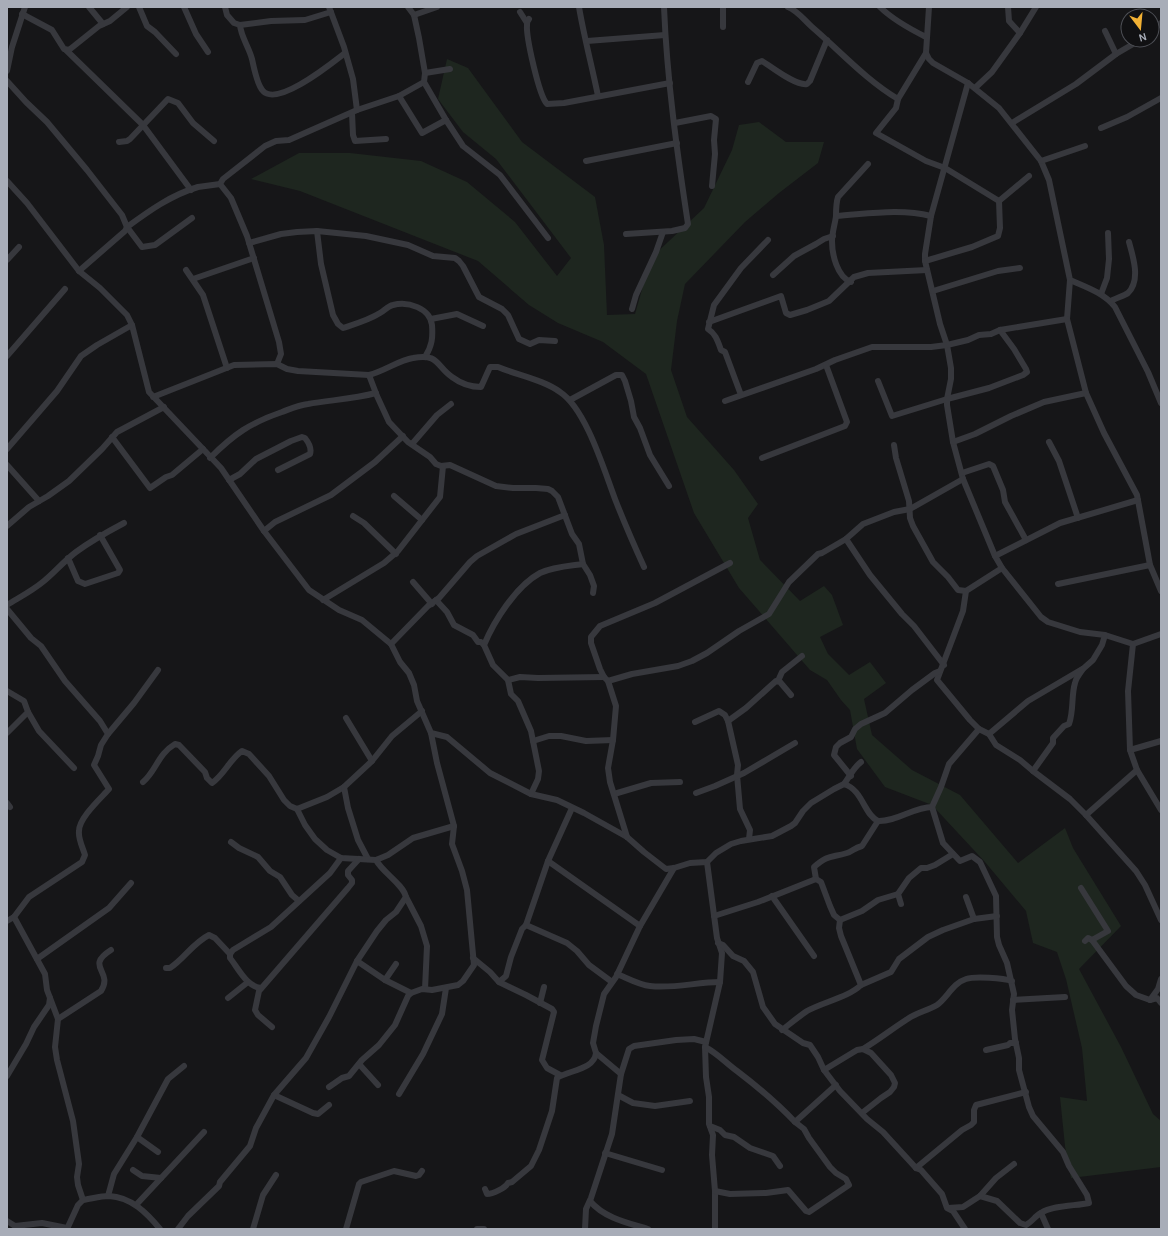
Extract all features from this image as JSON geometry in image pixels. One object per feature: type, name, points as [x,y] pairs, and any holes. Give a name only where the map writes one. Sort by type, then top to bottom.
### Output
[{"type":"street","points":[[7,71],[12,47],[25,7]]},
{"type":"street","points":[[89,7],[103,24]]},
{"type":"street","points":[[66,50],[71,49],[127,7]]},
{"type":"street","points":[[140,7],[147,26],[155,32],[176,54]]},
{"type":"street","points":[[184,7],[196,34],[208,52]]},
{"type":"street","points":[[225,7],[227,15],[234,23],[240,25],[271,21],[305,20],[330,10],[344,47],[353,79],[353,135],[355,141],[386,139]]},
{"type":"street","points":[[408,7],[414,15],[425,74],[424,82],[446,120],[463,146],[500,175],[548,238]]},
{"type":"street","points":[[414,15],[437,7]]},
{"type":"street","points":[[579,7],[582,28],[598,96]]},
{"type":"street","points":[[626,234],[663,232],[685,228],[688,224],[670,83],[665,36],[664,7]]},
{"type":"street","points":[[723,7],[723,28]]},
{"type":"street","points":[[788,7],[796,11],[808,24],[882,90],[898,99]]},
{"type":"street","points":[[880,7],[903,25],[926,37]]},
{"type":"street","points":[[929,7],[926,37],[926,53],[929,59],[933,63],[968,83],[999,108],[1041,161],[1049,180],[1070,280],[1067,319],[1086,393],[1104,433],[1137,495],[1150,564],[1161,591]]},
{"type":"street","points":[[1008,7],[1009,21],[1020,33]]},
{"type":"street","points":[[975,88],[992,72],[1020,33],[1036,7]]},
{"type":"street","points":[[520,12],[528,21],[528,38],[538,82],[547,104],[564,103],[670,83]]},
{"type":"street","points":[[22,14],[52,30],[66,50],[143,125],[191,190]]},
{"type":"street","points":[[240,25],[262,90],[267,94],[281,93],[295,88],[323,70],[345,53]]},
{"type":"street","points":[[1106,31],[1116,54]]},
{"type":"street","points":[[586,41],[665,36]]},
{"type":"street","points":[[748,82],[757,63],[762,61],[776,71],[800,84],[807,84],[827,40]]},
{"type":"street","points":[[1012,123],[1076,84],[1126,48]]},
{"type":"street","points":[[926,53],[898,99],[896,108],[876,132],[926,161],[945,168],[999,201]]},
{"type":"street","points":[[425,74],[450,69]]},
{"type":"street","points":[[7,81],[61,138],[122,215],[127,227],[142,247],[155,244],[192,218]]},
{"type":"street","points":[[79,270],[125,231],[127,227],[156,206],[191,190],[220,184],[223,179],[265,146],[276,142],[289,140],[354,112],[399,96],[424,82]]},
{"type":"street","points":[[968,83],[931,216],[925,254],[925,262],[947,345],[951,373],[947,399],[953,442],[963,476],[995,556],[1023,596],[1041,617],[1048,622],[1080,632],[1105,636],[1133,644],[1161,634]]},
{"type":"street","points":[[399,96],[422,133],[446,120]]},
{"type":"street","points":[[1101,128],[1128,117],[1161,98]]},
{"type":"street","points":[[119,142],[130,139],[168,99],[178,103],[193,123],[214,141]]},
{"type":"street","points":[[675,123],[711,116],[716,119],[712,186]]},
{"type":"street","points":[[586,161],[677,143]]},
{"type":"street","points":[[1041,161],[1085,146]]},
{"type":"street","points":[[851,282],[847,281],[843,277],[835,261],[832,236],[838,197],[868,164]]},
{"type":"street","points":[[999,201],[1029,176]]},
{"type":"street","points":[[7,181],[27,203],[79,270],[100,288],[127,315],[132,326],[149,392],[153,397],[221,468],[264,531],[309,590],[339,610],[362,620],[391,644],[400,662],[409,673],[414,685],[417,701],[431,733],[437,763],[454,826],[452,844],[467,890],[474,964],[463,981],[458,984],[446,988],[432,990],[425,989],[411,993],[408,996],[395,1025],[379,1045],[349,1076],[342,1078],[328,1087]]},
{"type":"street","points":[[220,184],[231,198],[245,231],[254,258],[279,342],[281,354],[277,364]]},
{"type":"street","points":[[925,262],[972,247],[998,236],[1000,228],[999,201]]},
{"type":"street","points":[[836,216],[902,211],[916,212],[931,216]]},
{"type":"street","points":[[249,243],[281,234],[317,232],[366,236],[408,245],[433,256],[455,258],[463,266],[479,297],[502,309],[508,314],[519,338],[530,344],[538,340],[555,341]]},
{"type":"street","points":[[317,232],[321,264],[333,315],[338,324],[343,328],[378,314],[392,305],[412,305],[423,310],[431,319],[432,334],[430,349],[424,357]]},
{"type":"street","points":[[632,309],[636,295],[656,252],[663,232]]},
{"type":"street","points":[[1101,294],[1107,278],[1109,259],[1108,233]]},
{"type":"street","points":[[773,275],[794,256],[832,236]]},
{"type":"street","points":[[740,395],[726,352],[721,350],[716,337],[708,329],[709,322],[714,305],[741,268],[768,240]]},
{"type":"street","points":[[1111,301],[1127,293],[1134,282],[1136,268],[1129,242]]},
{"type":"street","points":[[7,260],[19,247]]},
{"type":"street","points":[[193,279],[254,258]]},
{"type":"street","points":[[933,291],[998,271],[1020,268]]},
{"type":"street","points":[[186,270],[203,295],[227,368]]},
{"type":"street","points":[[709,322],[781,296],[786,313],[790,315],[829,301],[854,278],[868,273],[927,270]]},
{"type":"street","points":[[1070,280],[1101,294],[1111,301],[1120,315],[1148,372],[1161,403]]},
{"type":"street","points":[[7,356],[65,289]]},
{"type":"street","points":[[431,319],[457,314],[483,326]]},
{"type":"street","points":[[724,401],[872,347],[931,347],[947,345],[968,340],[979,335],[991,334],[1000,330],[1067,319]]},
{"type":"street","points":[[7,450],[57,391],[81,356],[97,345],[132,326]]},
{"type":"street","points":[[878,381],[892,416],[989,388],[1023,376],[1027,372],[1026,369],[1000,330]]},
{"type":"street","points":[[153,397],[234,365],[260,363],[277,364],[287,369],[298,371],[369,375],[381,372],[412,358],[424,357],[435,360],[451,377],[470,386],[481,388],[490,367],[498,367],[559,391],[570,400],[588,429],[597,449],[600,462],[644,567]]},
{"type":"street","points":[[762,458],[845,426],[847,422],[826,365]]},
{"type":"street","points":[[369,375],[389,422],[412,444],[430,457],[436,464],[443,466],[450,465],[496,486],[548,489],[552,491],[558,497],[572,534],[579,544],[583,564],[590,575],[594,586],[593,593]]},
{"type":"street","points":[[570,400],[616,375],[622,375],[631,401],[634,418],[640,428],[650,455],[669,486]]},
{"type":"street","points":[[953,442],[975,434],[1044,402],[1086,393]]},
{"type":"street","points":[[210,458],[230,439],[261,419],[307,404],[376,394]]},
{"type":"street","points":[[412,444],[437,415],[451,404]]},
{"type":"street","points":[[7,526],[29,507],[69,481],[120,430],[164,407]]},
{"type":"street","points":[[264,531],[275,522],[331,495],[375,462],[403,436]]},
{"type":"street","points":[[112,437],[150,488],[166,477],[172,475],[203,449]]},
{"type":"street","points":[[229,480],[240,474],[256,459],[291,440],[302,437],[305,438],[310,446],[310,454],[278,470]]},
{"type":"street","points":[[1049,442],[1059,461],[1078,518]]},
{"type":"street","points":[[894,445],[896,458],[909,501],[910,518],[933,562],[958,590],[966,591],[1002,568]]},
{"type":"street","points":[[508,680],[520,677],[606,679],[678,666],[692,661],[769,614],[789,582],[818,554],[846,539],[863,524],[894,512],[910,509],[963,476],[988,464],[993,466],[1005,502],[1026,540]]},
{"type":"street","points":[[7,465],[39,501]]},
{"type":"street","points":[[323,600],[384,563],[396,554],[440,497],[443,466]]},
{"type":"street","points":[[29,507],[32,493]]},
{"type":"street","points":[[394,496],[422,520]]},
{"type":"street","points":[[995,556],[1060,523],[1138,500]]},
{"type":"street","points":[[391,644],[428,606],[434,602],[477,556],[516,534],[565,515]]},
{"type":"street","points":[[353,516],[364,523],[396,554]]},
{"type":"street","points":[[7,604],[32,590],[68,558],[100,535],[124,523]]},
{"type":"street","points":[[68,558],[78,581],[85,584],[118,573],[120,570],[100,535]]},
{"type":"street","points":[[846,539],[870,575],[902,614],[914,626],[942,668]]},
{"type":"street","points":[[627,837],[610,782],[608,768],[613,740],[616,706],[591,643],[591,637],[600,626],[655,603],[730,563]]},
{"type":"street","points":[[484,645],[488,634],[507,605],[515,594],[531,580],[548,570],[583,564]]},
{"type":"street","points":[[1058,584],[1150,564]]},
{"type":"street","points":[[413,582],[447,612],[454,625],[473,635],[478,642],[481,642],[484,645],[493,665],[508,680],[511,694],[518,701],[531,731],[539,771],[538,779],[531,794]]},
{"type":"street","points":[[966,591],[963,611],[937,680],[979,729],[989,734],[996,745],[1020,760],[1070,798],[1086,815],[1136,870],[1151,896],[1161,920]]},
{"type":"street","points":[[7,609],[31,638],[41,646],[65,682],[100,721],[108,734]]},
{"type":"street","points":[[989,734],[1028,701],[1084,668],[1093,660],[1102,645],[1105,636]]},
{"type":"street","points":[[1133,644],[1128,690],[1130,750],[1137,770],[1161,810]]},
{"type":"street","points":[[728,721],[756,700],[774,682],[778,681],[782,672],[802,656]]},
{"type":"street","points":[[851,776],[834,755],[836,746],[850,737],[855,729],[861,724],[885,713],[912,690],[942,668]]},
{"type":"street","points":[[1033,771],[1053,743],[1053,738],[1064,726],[1069,724],[1072,715],[1075,681],[1084,668]]},
{"type":"street","points":[[7,921],[14,916],[29,897],[82,862],[85,855],[78,834],[80,824],[109,789],[94,765],[101,746],[108,734],[134,703],[158,670]]},
{"type":"street","points":[[778,681],[791,695]]},
{"type":"street","points":[[7,691],[24,701],[28,712],[39,730],[74,768]]},
{"type":"street","points":[[297,809],[327,797],[344,787],[372,761],[392,736],[422,711]]},
{"type":"street","points":[[695,722],[719,711],[725,715],[728,721],[738,765],[737,775],[740,809],[750,830],[749,839]]},
{"type":"street","points":[[7,733],[28,712]]},
{"type":"street","points":[[346,718],[372,761]]},
{"type":"street","points":[[979,729],[948,764],[941,787],[932,806],[943,843],[960,861],[972,856],[980,862],[996,896],[997,937],[1012,981],[1014,994],[1012,1010],[1019,1058],[1019,1070],[1029,1107],[1033,1116],[1067,1158],[1069,1166],[1085,1190],[1089,1203],[1064,1206],[1041,1212],[1030,1224],[1022,1225],[997,1201],[980,1196]]},
{"type":"street","points":[[431,733],[447,737],[490,773],[531,794],[557,800],[627,837],[656,862],[666,868],[674,868],[690,863],[707,862],[716,852],[731,844],[749,839],[772,836],[791,826],[811,803],[844,784],[851,776],[852,771],[861,762]]},
{"type":"street","points":[[533,741],[549,736],[561,736],[586,740],[613,740]]},
{"type":"street","points":[[1130,750],[1161,741]]},
{"type":"street","points":[[696,793],[744,773],[795,743]]},
{"type":"street","points":[[143,782],[148,778],[159,758],[175,744],[179,745],[205,772],[207,778],[212,783],[218,779],[242,751],[249,754],[270,776],[284,800],[290,806],[297,809],[305,825],[315,839],[327,850],[341,858],[376,860],[388,855],[413,838],[454,826]]},
{"type":"street","points":[[1086,815],[1137,770]]},
{"type":"street","points":[[614,794],[651,783],[680,782]]},
{"type":"street","points":[[844,784],[852,788],[862,800],[872,817],[878,821]]},
{"type":"street","points":[[344,787],[348,808],[358,840],[368,859]]},
{"type":"street","points":[[840,920],[834,915],[821,882],[816,879],[814,867],[828,857],[848,853],[853,848],[862,846],[878,821],[932,806]]},
{"type":"street","points":[[499,982],[506,976],[548,861],[572,808]]},
{"type":"street","points":[[231,842],[239,848],[258,857],[270,871],[280,876],[292,895],[300,901]]},
{"type":"street","points":[[840,920],[862,911],[878,900],[898,894],[909,878],[921,868],[927,868],[935,865],[953,854]]},
{"type":"street","points":[[230,954],[233,950],[271,927],[330,873],[341,858]]},
{"type":"street","points":[[272,1027],[255,1010],[259,991],[348,888],[352,880],[348,875],[348,871],[359,859]]},
{"type":"street","points":[[376,860],[381,868],[404,891],[421,926],[427,946],[425,989]]},
{"type":"street","points":[[548,861],[640,926]]},
{"type":"street","points":[[707,862],[711,902],[718,943],[722,953],[720,982],[706,1044],[706,1072],[710,1126],[713,1135],[712,1155],[716,1229]]},
{"type":"street","points":[[485,1189],[487,1194],[493,1193],[512,1182],[530,1166],[540,1150],[552,1111],[556,1078],[560,1075],[590,1064],[596,1057],[593,1043],[604,994],[617,974],[640,926],[674,868]]},
{"type":"street","points":[[714,916],[758,902],[816,879]]},
{"type":"street","points":[[37,959],[109,908],[131,883]]},
{"type":"street","points":[[1081,888],[1108,931],[1092,940],[1088,938],[1085,941]]},
{"type":"street","points":[[898,894],[901,904]]},
{"type":"street","points":[[772,896],[814,956]]},
{"type":"street","points":[[178,1229],[188,1216],[219,1186],[220,1182],[250,1146],[256,1128],[274,1095],[306,1058],[357,961],[377,931],[386,920],[396,912],[406,897]]},
{"type":"street","points":[[966,897],[974,919]]},
{"type":"street","points":[[14,916],[45,974],[47,990],[58,1019],[55,1047],[73,1121],[80,1164],[77,1177],[78,1185],[83,1200]]},
{"type":"street","points":[[782,1030],[808,1011],[828,1001],[851,993],[861,985],[891,972],[899,959],[928,937],[942,930],[974,919],[997,916]]},
{"type":"street","points":[[840,920],[839,928],[841,936],[861,985]]},
{"type":"street","points":[[526,924],[567,943],[577,951],[589,965],[612,982]]},
{"type":"street","points":[[166,968],[176,965],[189,950],[209,935],[215,938],[230,954],[230,958],[248,982],[258,988],[262,988]]},
{"type":"street","points":[[1092,940],[1126,986],[1136,995],[1150,1000],[1157,998],[1161,1003]]},
{"type":"street","points":[[718,943],[723,945],[733,956],[744,961],[753,972],[763,1007],[775,1024],[802,1043],[810,1045],[818,1056],[824,1070],[843,1095],[883,1132],[916,1168],[921,1170],[942,1194],[947,1208],[953,1211],[965,1229]]},
{"type":"street","points":[[58,1019],[101,991],[104,979],[99,959],[111,950]]},
{"type":"street","points":[[473,958],[490,972],[499,982],[552,1009],[554,1012],[542,1060],[547,1068],[560,1075]]},
{"type":"street","points":[[357,961],[385,980],[411,993]]},
{"type":"street","points":[[385,980],[396,964]]},
{"type":"street","points":[[617,974],[649,986],[720,982]]},
{"type":"street","points":[[824,1070],[857,1050],[863,1049],[888,1034],[907,1019],[938,1004],[947,996],[954,986],[966,979],[1000,978],[1012,981]]},
{"type":"street","points":[[1150,1000],[1158,989],[1161,979]]},
{"type":"street","points":[[228,998],[248,982]]},
{"type":"street","points":[[540,1003],[544,987]]},
{"type":"street","points":[[399,1094],[423,1054],[442,1014],[446,988]]},
{"type":"street","points":[[1013,1000],[1065,997]]},
{"type":"street","points":[[7,1076],[34,1027],[49,1005],[50,998]]},
{"type":"street","points":[[585,1229],[586,1209],[612,1134],[620,1074],[630,1049],[634,1046],[694,1039],[706,1044],[778,1104],[804,1130],[830,1167],[846,1179],[849,1185],[809,1212],[806,1211],[788,1190],[766,1193],[730,1194],[715,1191]]},
{"type":"street","points":[[986,1050],[1008,1045],[1010,1043],[1016,1044]]},
{"type":"street","points":[[862,1113],[890,1092],[895,1083],[891,1075],[870,1053],[863,1049]]},
{"type":"street","points":[[596,1052],[620,1074]]},
{"type":"street","points":[[359,1064],[378,1085]]},
{"type":"street","points":[[108,1196],[114,1174],[137,1137],[168,1079],[184,1066]]},
{"type":"street","points":[[795,1122],[836,1085]]},
{"type":"street","points":[[916,1168],[962,1130],[971,1126],[974,1122],[974,1110],[976,1105],[1026,1092]]},
{"type":"street","points":[[274,1095],[318,1114],[329,1105]]},
{"type":"street","points":[[618,1095],[633,1103],[655,1106],[690,1102]]},
{"type":"street","points":[[710,1126],[720,1130],[725,1135],[734,1137],[750,1148],[773,1156],[780,1166]]},
{"type":"street","points":[[136,1204],[204,1132]]},
{"type":"street","points":[[137,1137],[158,1152]]},
{"type":"street","points":[[605,1153],[662,1170]]},
{"type":"street","points":[[947,1208],[963,1207],[980,1196],[996,1178],[1014,1164]]},
{"type":"street","points":[[133,1170],[142,1176],[161,1178]]},
{"type":"street","points":[[345,1229],[344,1219],[352,1205],[361,1182],[394,1171],[416,1176],[420,1175],[422,1171]]},
{"type":"street","points":[[253,1229],[263,1195],[276,1176]]},
{"type":"street","points":[[7,1221],[15,1226],[42,1223],[67,1229],[78,1205],[83,1200],[108,1196],[120,1198],[136,1204],[150,1216],[160,1229]]},
{"type":"street","points":[[590,1201],[602,1212],[648,1229]]},
{"type":"street","points":[[1041,1212],[1048,1229]]},
{"type":"street","points":[[477,1229],[484,1229]]},
{"type":"shaded area","points":[[447,59],[468,68],[522,142],[595,197],[604,245],[607,315],[635,314],[651,258],[704,208],[732,150],[739,125],[759,122],[786,142],[824,142],[818,163],[745,222],[685,284],[677,321],[671,370],[687,417],[734,470],[758,504],[748,518],[760,560],[800,601],[824,586],[832,595],[843,625],[820,637],[828,654],[849,675],[870,662],[886,683],[864,699],[872,735],[912,770],[960,795],[1018,863],[1065,828],[1073,848],[1121,926],[1079,969],[1121,1047],[1153,1114],[1161,1121],[1161,1167],[1071,1178],[1065,1146],[1060,1097],[1087,1101],[1082,1048],[1066,979],[1057,952],[1033,943],[1026,911],[985,862],[932,805],[885,787],[857,749],[850,710],[827,680],[810,670],[739,588],[694,513],[646,374],[603,342],[558,323],[529,305],[478,261],[300,191],[251,179],[299,153],[350,153],[421,161],[467,182],[515,222],[557,276],[571,258],[496,159],[463,132],[438,99]]}]
